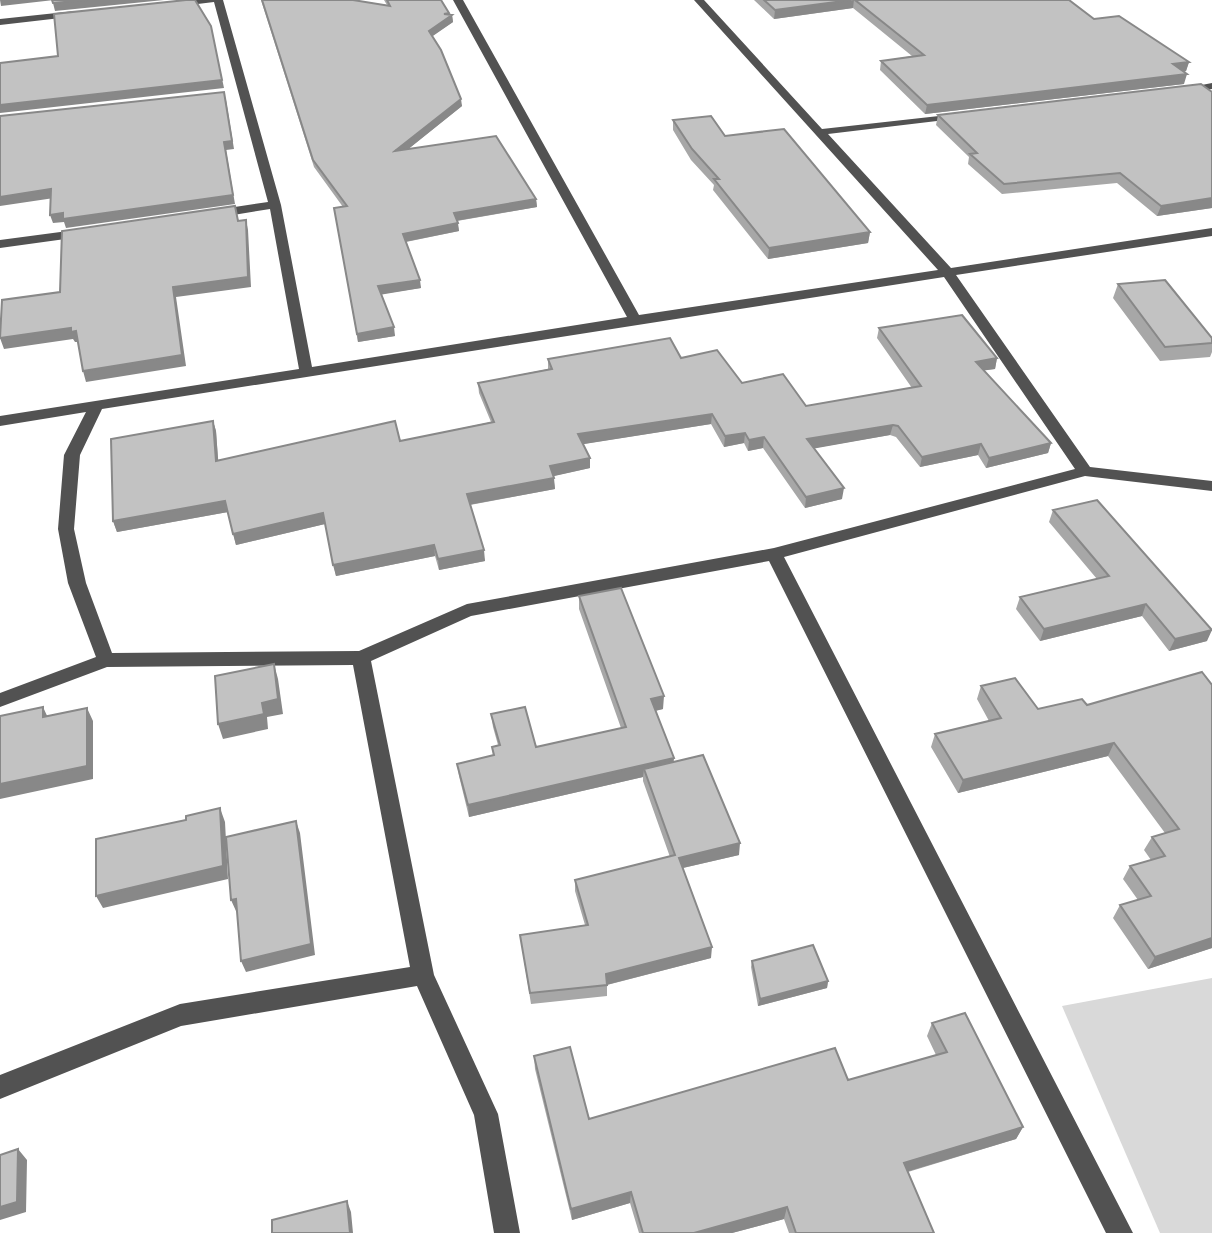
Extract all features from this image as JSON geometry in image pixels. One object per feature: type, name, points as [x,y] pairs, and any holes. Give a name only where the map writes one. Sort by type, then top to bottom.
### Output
[{"type":"street","points":[[157,6],[211,0]]},
{"type":"street","points":[[218,0],[275,205],[306,371]]},
{"type":"street","points":[[458,0],[635,320]]},
{"type":"street","points":[[699,0],[949,274],[1085,471]]},
{"type":"street","points":[[0,22],[89,13]]},
{"type":"street","points":[[1172,91],[1212,86]]},
{"type":"street","points":[[230,93],[243,92]]},
{"type":"street","points":[[821,132],[970,114]]},
{"type":"street","points":[[206,215],[275,205]]},
{"type":"street","points":[[0,244],[96,231]]},
{"type":"street","points":[[0,421],[306,371],[1212,232]]},
{"type":"street","points":[[97,405],[72,455],[66,528],[77,583],[106,660]]},
{"type":"street","points":[[0,700],[106,660],[360,658],[467,610],[774,554],[1085,471],[1212,486]]},
{"type":"street","points":[[774,554],[1120,1233]]},
{"type":"street","points":[[360,658],[423,975],[486,1114],[507,1233]]},
{"type":"street","points":[[0,1087],[180,1015],[423,975]]},
{"type":"shaded area","points":[[1212,978],[1212,1233],[1160,1233],[1062,1006]]},
{"type":"building","points":[[52,0],[87,0],[53,3]]},
{"type":"building","points":[[195,0],[211,26],[222,80],[0,105],[0,63],[58,56],[54,14]]},
{"type":"building","points":[[262,0],[353,0],[390,6],[387,0],[441,0],[449,13],[444,14],[452,15],[429,31],[441,50],[461,99],[395,151],[496,136],[536,199],[454,213],[458,223],[403,234],[420,280],[378,286],[394,327],[357,334],[334,208],[347,206],[313,160]]},
{"type":"building","points":[[764,0],[851,0],[775,10]]},
{"type":"building","points":[[855,0],[1069,0],[1094,19],[1119,16],[1189,62],[1173,64],[1187,74],[927,105],[881,61],[924,55]]},
{"type":"building","points":[[1201,84],[1212,92],[1212,198],[1161,206],[1120,173],[1004,184],[970,154],[977,153],[938,115]]},
{"type":"building","points":[[224,92],[232,141],[224,142],[233,195],[63,219],[63,213],[50,215],[51,189],[0,197],[0,116]]},
{"type":"building","points":[[711,116],[725,136],[784,129],[870,232],[769,248],[714,179],[719,179],[692,149],[673,120]]},
{"type":"building","points":[[235,206],[238,221],[246,220],[248,277],[173,287],[182,355],[83,371],[76,331],[71,332],[71,328],[0,338],[2,300],[60,292],[62,231]]},
{"type":"building","points":[[1165,280],[1212,338],[1212,343],[1165,347],[1118,284]]},
{"type":"building","points":[[962,315],[997,358],[976,362],[1051,443],[989,458],[981,444],[922,457],[898,426],[893,425],[807,439],[844,488],[806,497],[764,437],[749,440],[745,433],[725,436],[712,414],[578,434],[590,458],[550,466],[554,478],[467,494],[484,550],[438,559],[434,545],[333,565],[323,513],[233,534],[225,501],[113,521],[111,439],[213,421],[216,461],[395,421],[400,441],[494,422],[478,383],[552,369],[548,359],[670,338],[681,358],[717,350],[742,383],[783,374],[806,406],[921,386],[879,328]]},
{"type":"building","points":[[1097,500],[1212,630],[1175,639],[1146,604],[1044,629],[1020,597],[1109,576],[1053,510]]},
{"type":"building","points":[[621,588],[664,696],[651,699],[674,758],[468,805],[457,764],[494,755],[492,747],[500,745],[491,714],[525,707],[536,747],[626,727],[579,596]]},
{"type":"building","points":[[274,664],[278,699],[262,703],[264,714],[218,724],[215,676]]},
{"type":"building","points":[[1202,672],[1212,685],[1212,938],[1155,957],[1120,905],[1151,896],[1130,866],[1165,856],[1152,837],[1179,829],[1114,743],[963,780],[935,734],[1001,718],[981,686],[1015,678],[1038,709],[1082,699],[1087,705]]},
{"type":"building","points":[[43,707],[43,717],[87,708],[87,766],[0,784],[0,716]]},
{"type":"building","points":[[703,755],[740,843],[679,858],[712,947],[606,974],[607,985],[530,993],[520,935],[588,925],[575,880],[675,855],[644,769]]},
{"type":"building","points":[[220,808],[223,866],[96,896],[96,839],[186,820],[186,816]]},
{"type":"building","points":[[296,821],[311,944],[241,961],[236,899],[231,900],[226,837]]},
{"type":"building","points":[[813,945],[828,981],[760,999],[752,961]]},
{"type":"building","points":[[965,1013],[1023,1127],[904,1163],[934,1233],[796,1233],[787,1207],[694,1233],[643,1233],[631,1192],[571,1209],[534,1056],[570,1047],[589,1119],[835,1048],[848,1080],[947,1052],[932,1023]]},
{"type":"building","points":[[18,1149],[17,1202],[0,1207],[0,1155]]},
{"type":"building","points":[[347,1201],[350,1233],[272,1233],[272,1220]]}]
